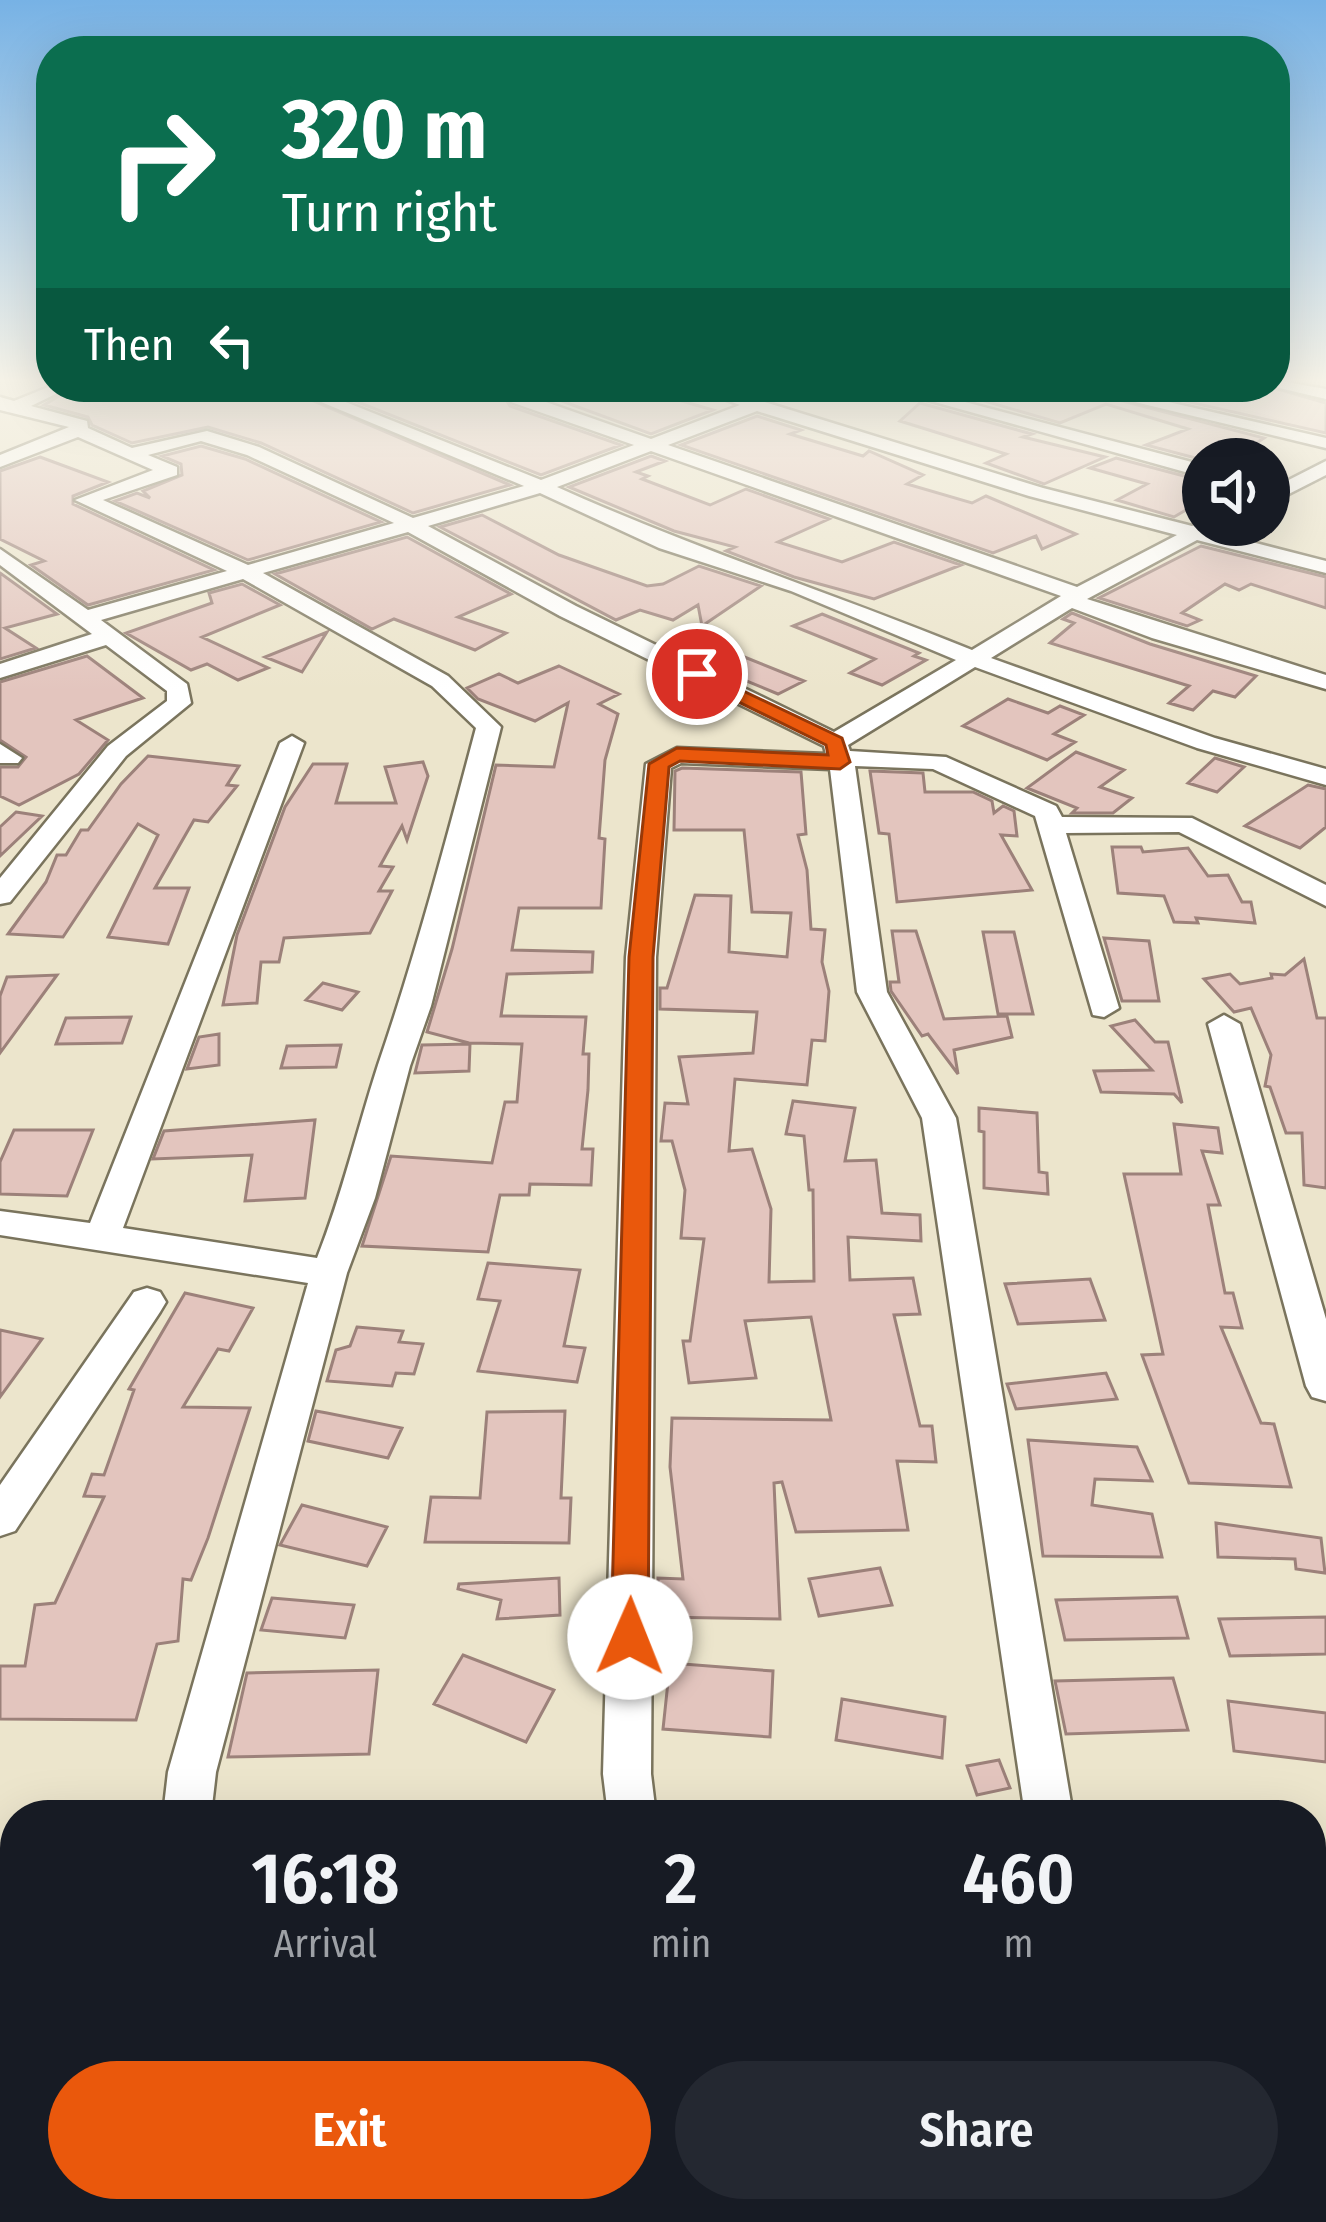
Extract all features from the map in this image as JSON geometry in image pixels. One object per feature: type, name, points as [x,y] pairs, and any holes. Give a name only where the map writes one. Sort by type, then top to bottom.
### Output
[{"type":"street","points":[[133,484],[85,500],[244,572],[440,681],[489,728],[416,1006],[394,1066],[358,1198],[329,1273],[192,1772],[189,1800]]},
{"type":"street","points":[[321,484],[389,513],[838,754]]},
{"type":"street","points":[[526,484],[666,544],[798,587],[1065,695],[1326,777]]},
{"type":"street","points":[[88,617],[548,484]]},
{"type":"street","points":[[759,484],[1074,597],[1160,633],[1326,682]]},
{"type":"street","points":[[1011,484],[1182,523]]},
{"type":"street","points":[[1290,494],[1305,496]]},
{"type":"street","points":[[838,754],[1074,597],[1182,539]]},
{"type":"street","points":[[1260,546],[1326,567]]},
{"type":"street","points":[[0,555],[27,580],[88,617],[178,689],[179,703],[117,751],[14,864],[0,896]]},
{"type":"street","points":[[0,671],[110,636]]},
{"type":"street","points":[[103,1235],[292,743]]},
{"type":"street","points":[[630,1800],[626,1774],[641,957],[659,764],[677,754],[838,754],[937,762],[1038,807],[1053,825],[1104,1008]]},
{"type":"street","points":[[838,754],[872,992],[939,1118],[1047,1800]]},
{"type":"street","points":[[1053,825],[1183,824],[1301,879],[1326,898]]},
{"type":"street","points":[[1224,1024],[1326,1386]]},
{"type":"street","points":[[0,1223],[103,1235],[190,1256],[329,1273]]},
{"type":"street","points":[[0,1519],[147,1302]]},
{"type":"building","points":[[0,484],[104,484],[73,496],[73,504],[214,570],[88,605],[31,565],[44,561],[0,539]]},
{"type":"building","points":[[161,484],[298,484],[381,522],[248,560],[115,501],[137,493],[150,498],[143,491]]},
{"type":"building","points":[[349,484],[510,485],[413,513]]},
{"type":"building","points":[[654,484],[710,505],[746,489],[829,519],[778,542],[842,562],[894,542],[961,565],[874,599],[794,577],[726,551],[735,547],[674,531],[569,487]]},
{"type":"building","points":[[793,484],[908,484],[972,503],[986,496],[1076,534],[1042,549],[1036,536],[993,553]]},
{"type":"building","points":[[1146,484],[1182,484],[1182,512],[1174,517],[1117,500]]},
{"type":"building","points":[[482,515],[559,555],[647,586],[663,584],[699,566],[761,586],[702,626],[698,605],[673,620],[640,610],[616,620],[440,527]]},
{"type":"building","points":[[407,537],[511,594],[458,617],[506,633],[475,650],[394,619],[372,629],[275,574]]},
{"type":"building","points":[[1201,546],[1326,577],[1326,608],[1251,584],[1239,590],[1225,584],[1182,613],[1200,620],[1187,626],[1099,598]]},
{"type":"building","points":[[0,573],[57,614],[5,628],[36,648],[0,659]]},
{"type":"building","points":[[242,584],[280,605],[202,637],[268,668],[238,680],[207,664],[191,670],[126,633],[212,603],[209,593]]},
{"type":"building","points":[[1072,613],[1150,644],[1256,676],[1235,697],[1213,691],[1193,710],[1169,703],[1189,686],[1050,643],[1074,623],[1063,619]]},
{"type":"building","points":[[822,614],[926,660],[882,685],[850,673],[875,659],[793,626]]},
{"type":"building","points":[[327,632],[302,672],[265,657]]},
{"type":"building","points":[[732,652],[804,681],[778,694],[705,664]]},
{"type":"building","points":[[87,656],[143,698],[76,720],[108,740],[79,774],[19,805],[0,796],[0,767],[18,767],[26,757],[0,740],[0,682]]},
{"type":"building","points":[[559,666],[619,694],[599,704],[618,714],[605,760],[599,838],[605,839],[601,908],[519,908],[512,950],[593,952],[592,972],[507,974],[501,1016],[586,1017],[583,1054],[589,1054],[588,1090],[582,1149],[593,1149],[591,1185],[530,1184],[529,1195],[500,1195],[488,1252],[362,1246],[391,1156],[492,1163],[505,1102],[517,1102],[522,1044],[469,1043],[427,1032],[496,765],[554,767],[568,703],[535,721],[478,699],[467,688],[499,674],[518,683]]},
{"type":"building","points":[[1008,699],[1048,713],[1060,706],[1084,715],[1054,734],[1075,742],[1047,760],[963,726]]},
{"type":"building","points":[[1076,752],[1124,770],[1100,787],[1132,798],[1113,813],[1072,813],[1077,808],[1027,788]]},
{"type":"building","points":[[148,756],[239,766],[227,785],[237,786],[208,822],[194,820],[155,888],[189,888],[168,944],[108,937],[158,835],[138,824],[63,937],[8,934],[46,882],[57,855],[66,855],[81,830],[88,830]]},
{"type":"building","points":[[1215,758],[1244,767],[1217,792],[1188,783]]},
{"type":"building","points":[[423,762],[428,776],[407,840],[402,826],[380,866],[393,867],[379,891],[392,891],[370,933],[284,938],[279,962],[261,962],[257,1003],[223,1005],[237,935],[285,807],[313,764],[347,764],[336,803],[396,803],[385,767]]},
{"type":"building","points":[[675,771],[801,772],[806,834],[798,835],[807,870],[811,929],[825,930],[822,962],[829,991],[825,1041],[812,1040],[807,1085],[735,1079],[729,1151],[752,1149],[771,1209],[769,1282],[814,1281],[813,1190],[809,1190],[804,1136],[786,1134],[793,1101],[855,1108],[845,1161],[876,1160],[882,1213],[920,1215],[921,1241],[848,1237],[850,1280],[913,1278],[920,1314],[894,1315],[920,1426],[932,1426],[936,1462],[897,1461],[908,1530],[796,1532],[782,1482],[774,1483],[780,1619],[658,1617],[658,1578],[683,1579],[670,1467],[672,1418],[831,1420],[811,1317],[745,1321],[756,1378],[689,1383],[683,1341],[690,1341],[704,1239],[681,1238],[685,1190],[672,1141],[661,1141],[665,1103],[688,1104],[679,1057],[753,1053],[757,1012],[660,1009],[660,988],[667,988],[695,895],[731,896],[729,952],[787,957],[791,913],[752,912],[744,830],[674,830]]},
{"type":"building","points":[[870,771],[923,773],[925,792],[973,792],[992,801],[994,813],[1003,806],[1014,811],[1017,836],[1001,835],[1032,890],[897,902],[889,834],[879,833]]},
{"type":"building","points":[[1308,785],[1326,789],[1326,827],[1300,848],[1245,826]]},
{"type":"building","points":[[16,812],[42,816],[0,856],[0,827]]},
{"type":"building","points":[[1112,847],[1141,847],[1143,852],[1188,848],[1208,876],[1228,875],[1242,902],[1251,902],[1255,923],[1196,918],[1198,923],[1174,922],[1164,896],[1118,893]]},
{"type":"building","points":[[892,931],[916,931],[944,1019],[1007,1016],[1012,1037],[954,1050],[958,1074],[928,1034],[922,1036],[891,991],[890,982],[899,982]]},
{"type":"building","points":[[983,932],[1014,932],[1033,1014],[998,1014]]},
{"type":"building","points":[[1104,938],[1149,941],[1159,1001],[1122,1001]]},
{"type":"building","points":[[1304,959],[1317,1018],[1326,1018],[1326,1188],[1304,1185],[1302,1133],[1286,1133],[1270,1087],[1265,1086],[1271,1055],[1251,1008],[1234,1012],[1204,979],[1230,974],[1240,984],[1272,978],[1271,974],[1285,975]]},
{"type":"building","points":[[57,975],[0,1053],[0,996],[7,977]]},
{"type":"building","points":[[323,983],[358,992],[342,1010],[306,1000]]},
{"type":"building","points":[[131,1017],[122,1043],[56,1044],[66,1018]]},
{"type":"building","points":[[1135,1020],[1155,1042],[1168,1042],[1182,1103],[1174,1094],[1101,1092],[1094,1071],[1152,1070],[1111,1026]]},
{"type":"building","points":[[219,1034],[219,1065],[187,1069],[199,1037]]},
{"type":"building","points":[[470,1044],[469,1071],[415,1073],[422,1045]]},
{"type":"building","points":[[341,1045],[336,1067],[281,1068],[287,1046]]},
{"type":"building","points":[[979,1108],[1037,1113],[1039,1172],[1047,1173],[1048,1194],[984,1188]]},
{"type":"building","points":[[315,1120],[305,1198],[245,1201],[252,1155],[153,1159],[164,1131]]},
{"type":"building","points":[[1174,1124],[1218,1128],[1222,1153],[1202,1151],[1220,1205],[1208,1205],[1225,1293],[1233,1293],[1242,1328],[1221,1327],[1261,1423],[1274,1424],[1291,1487],[1189,1483],[1142,1355],[1163,1354],[1124,1174],[1181,1174]]},
{"type":"building","points":[[14,1130],[93,1130],[67,1196],[0,1194],[0,1162]]},
{"type":"building","points":[[488,1263],[580,1270],[564,1346],[585,1348],[577,1382],[478,1371],[500,1301],[478,1299]]},
{"type":"building","points":[[1090,1279],[1105,1320],[1018,1324],[1005,1284]]},
{"type":"building","points":[[185,1293],[253,1308],[229,1351],[218,1349],[183,1407],[250,1408],[208,1538],[191,1580],[183,1579],[178,1641],[157,1644],[136,1720],[0,1719],[0,1666],[25,1666],[35,1605],[55,1603],[104,1497],[84,1496],[92,1474],[104,1475],[134,1390],[129,1389]]},
{"type":"building","points":[[357,1327],[403,1331],[399,1342],[423,1344],[414,1374],[396,1373],[392,1386],[327,1381],[336,1350],[350,1346]]},
{"type":"building","points":[[0,1330],[42,1339],[0,1397]]},
{"type":"building","points":[[1106,1373],[1117,1399],[1016,1409],[1007,1384]]},
{"type":"building","points":[[316,1411],[402,1428],[388,1458],[308,1441]]},
{"type":"building","points":[[565,1411],[561,1498],[571,1498],[569,1543],[425,1542],[431,1497],[480,1498],[487,1412]]},
{"type":"building","points":[[1028,1440],[1137,1447],[1152,1481],[1095,1479],[1092,1505],[1152,1514],[1162,1557],[1043,1556]]},
{"type":"building","points":[[302,1505],[387,1527],[367,1566],[280,1545]]},
{"type":"building","points":[[1216,1523],[1321,1538],[1325,1573],[1296,1569],[1295,1559],[1218,1557]]},
{"type":"building","points":[[880,1568],[892,1605],[819,1616],[809,1579]]},
{"type":"building","points":[[559,1578],[560,1615],[497,1619],[501,1600],[458,1589],[459,1584]]},
{"type":"building","points":[[1177,1597],[1188,1638],[1065,1640],[1056,1600]]},
{"type":"building","points":[[272,1598],[354,1605],[345,1638],[261,1630]]},
{"type":"building","points":[[1326,1617],[1326,1654],[1230,1656],[1219,1619]]},
{"type":"building","points":[[463,1655],[554,1690],[526,1742],[434,1704]]},
{"type":"building","points":[[670,1663],[773,1671],[770,1737],[663,1729]]},
{"type":"building","points":[[378,1670],[369,1754],[228,1757],[247,1673]]},
{"type":"building","points":[[1173,1678],[1188,1730],[1066,1734],[1055,1681]]},
{"type":"building","points":[[842,1699],[945,1717],[942,1758],[836,1740]]},
{"type":"building","points":[[1228,1701],[1326,1713],[1326,1762],[1234,1751]]},
{"type":"building","points":[[999,1760],[1010,1788],[977,1795],[967,1766]]},
{"type":"route","points":[[630,1637],[641,957],[659,764],[677,754],[840,762],[835,742],[697,674]]}]
